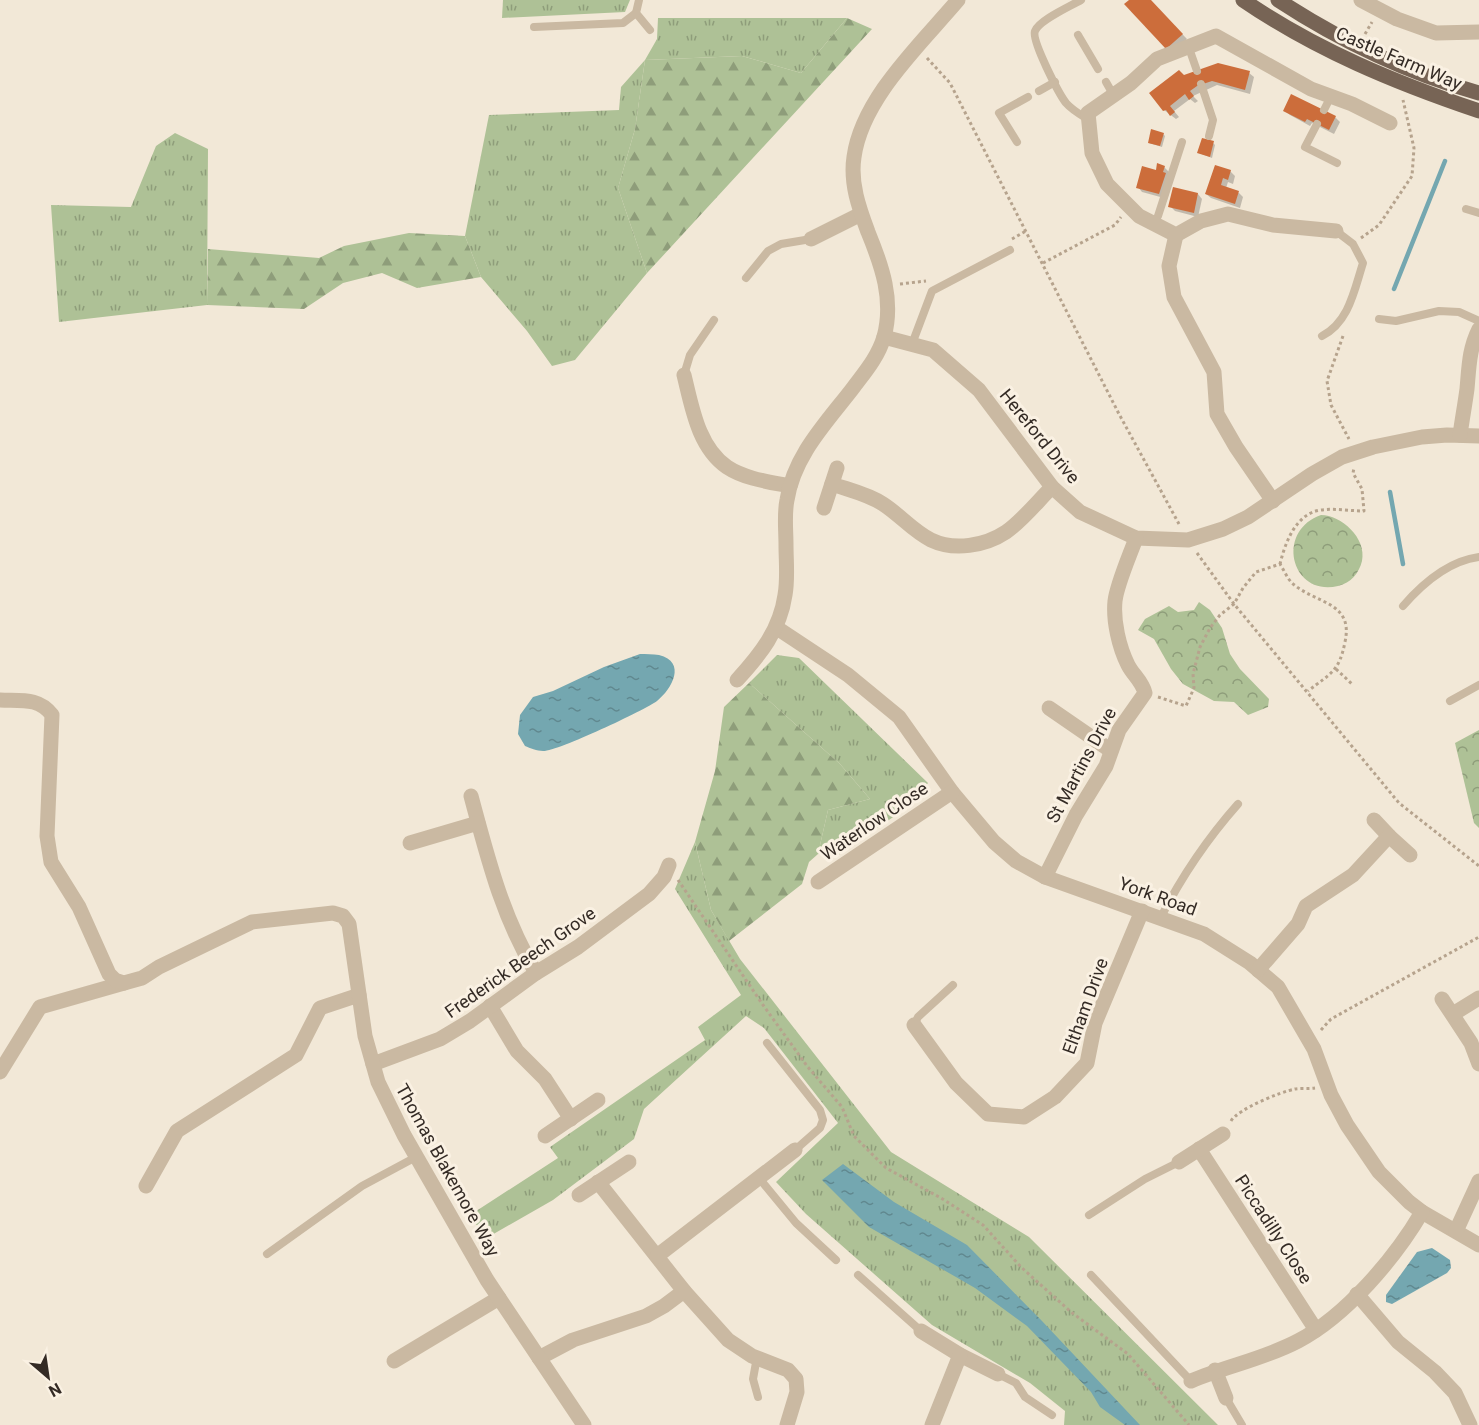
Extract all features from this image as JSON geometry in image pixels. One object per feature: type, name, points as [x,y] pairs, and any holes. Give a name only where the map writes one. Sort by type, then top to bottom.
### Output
[{"type":"main road","name":"Castle Farm Way","points":[[1243,0],[1351,62],[1408,87],[1479,111]]},
{"type":"main road","name":"Castle Farm Way","points":[[1278,0],[1359,46],[1395,63],[1479,93]]},
{"type":"street","points":[[737,680],[758,657],[777,628],[786,594],[786,501],[801,457],[872,364],[884,338],[888,310],[888,286],[861,214],[854,180],[854,157],[865,119],[877,98],[897,72],[958,0]]},
{"type":"street","points":[[1361,0],[1397,19],[1436,33],[1479,32]]},
{"type":"street","points":[[1176,235],[1153,224],[1130,208],[1107,184],[1092,153],[1088,113],[1110,89],[1131,83],[1157,59],[1216,36],[1311,89],[1327,103],[1352,104],[1390,123]]},
{"type":"street","points":[[811,239],[861,214]]},
{"type":"street","points":[[1273,501],[1236,447],[1217,414],[1214,372],[1174,297],[1169,266],[1176,235],[1201,221],[1228,214],[1273,225],[1336,231]]},
{"type":"street","points":[[1460,435],[1467,389],[1467,364],[1479,329]]},
{"type":"street","name":"Hereford Drive","points":[[884,338],[933,350],[979,390],[1052,487],[1080,512],[1136,538],[1188,540],[1223,529],[1273,501],[1342,457],[1373,447],[1422,437],[1479,436]]},
{"type":"street","points":[[684,375],[699,429],[710,450],[726,467],[741,474],[790,486]]},
{"type":"street","points":[[824,508],[837,468]]},
{"type":"street","points":[[832,484],[877,501],[932,540],[948,545],[965,546],[979,544],[1007,531],[1052,487]]},
{"type":"street","points":[[1136,538],[1115,601],[1119,641],[1129,667],[1143,684],[1145,693]]},
{"type":"street","name":"York Road","points":[[777,628],[849,675],[899,717],[952,792],[994,842],[1016,861],[1045,877],[1204,934],[1258,970],[1278,987],[1311,1043],[1328,1088],[1347,1125],[1379,1172],[1422,1212],[1479,1245]]},
{"type":"street","name":"St Martins Drive","points":[[1045,877],[1076,815],[1106,766],[1119,730],[1145,693]]},
{"type":"street","points":[[0,700],[38,702],[45,706],[52,715],[47,836],[51,862],[79,907],[109,974],[115,980],[124,983]]},
{"type":"street","points":[[1049,708],[1110,750]]},
{"type":"street","name":"Waterlow Close","points":[[818,882],[952,792]]},
{"type":"street","points":[[471,796],[500,898],[512,930],[536,974]]},
{"type":"street","points":[[1374,820],[1410,855]]},
{"type":"street","points":[[411,843],[478,823]]},
{"type":"street","points":[[1258,970],[1298,924],[1306,906],[1353,876],[1389,836]]},
{"type":"street","name":"Frederick Beech Grove","points":[[373,1064],[440,1039],[578,947],[649,894],[664,877],[669,865]]},
{"type":"street","name":"Eltham Drive","points":[[914,1025],[956,1083],[988,1114],[1024,1117],[1054,1097],[1087,1063],[1095,1023],[1142,911]]},
{"type":"street","name":"Thomas Blakemore Way","points":[[0,1071],[40,1007],[142,978],[159,967],[252,922],[333,913],[343,916],[349,924],[365,1036],[378,1082],[416,1156],[499,1298],[584,1425]]},
{"type":"street","points":[[146,1186],[177,1131],[296,1055],[320,1008],[359,995]]},
{"type":"street","points":[[1453,1014],[1479,998]]},
{"type":"street","points":[[1442,999],[1471,1043],[1479,1064]]},
{"type":"street","points":[[490,1006],[517,1051],[545,1079],[571,1119]]},
{"type":"street","points":[[545,1136],[598,1100]]},
{"type":"street","points":[[1179,1162],[1224,1134]]},
{"type":"street","name":"Piccadilly Close","points":[[1199,1149],[1316,1330]]},
{"type":"street","points":[[657,1256],[795,1150]]},
{"type":"street","points":[[579,1195],[629,1162]]},
{"type":"street","points":[[1456,1231],[1479,1181]]},
{"type":"street","points":[[598,1182],[684,1291],[728,1340],[757,1358],[788,1370],[796,1379],[797,1392],[787,1425]]},
{"type":"street","points":[[1191,1381],[1215,1370],[1270,1353],[1299,1341],[1316,1330],[1357,1294],[1406,1236],[1422,1212]]},
{"type":"street","points":[[539,1358],[573,1340],[646,1316],[684,1291]]},
{"type":"street","points":[[1357,1294],[1398,1342],[1435,1372],[1455,1393],[1470,1425]]},
{"type":"street","points":[[394,1361],[499,1298]]},
{"type":"street","points":[[921,1331],[998,1374]]},
{"type":"street","points":[[932,1425],[960,1354]]},
{"type":"street","points":[[1215,1370],[1227,1398]]},
{"type":"lane","points":[[534,27],[622,23],[636,13],[639,0]]},
{"type":"lane","points":[[1082,0],[1043,21],[1035,30],[1039,48],[1067,104],[1089,120]]},
{"type":"lane","points":[[636,13],[650,30]]},
{"type":"lane","points":[[1078,34],[1098,69]]},
{"type":"lane","points":[[1189,48],[1197,71]]},
{"type":"lane","points":[[1039,91],[1055,82]]},
{"type":"lane","points":[[1201,84],[1213,120],[1209,136]]},
{"type":"lane","points":[[1017,142],[999,113],[1028,97]]},
{"type":"lane","points":[[1317,124],[1305,147],[1337,163]]},
{"type":"lane","points":[[1153,224],[1158,216],[1182,142]]},
{"type":"lane","points":[[1466,209],[1479,213]]},
{"type":"lane","points":[[1322,336],[1343,321],[1363,263],[1357,241],[1336,231]]},
{"type":"lane","points":[[746,278],[768,251],[781,244],[811,239]]},
{"type":"lane","points":[[912,344],[932,291],[1010,250]]},
{"type":"lane","points":[[1379,319],[1396,321],[1438,311],[1459,312],[1479,321]]},
{"type":"lane","points":[[684,375],[690,355],[714,320]]},
{"type":"lane","points":[[1403,606],[1419,587],[1441,572],[1463,561],[1479,557]]},
{"type":"lane","points":[[1450,701],[1479,685]]},
{"type":"lane","points":[[1161,917],[1202,848],[1238,804]]},
{"type":"lane","points":[[914,1025],[918,1017],[953,985]]},
{"type":"lane","points":[[767,1043],[820,1110],[823,1120],[820,1128],[795,1150]]},
{"type":"lane","points":[[267,1254],[362,1186],[416,1156]]},
{"type":"lane","points":[[1089,1215],[1145,1179],[1179,1162]]},
{"type":"lane","points":[[759,1178],[796,1223],[836,1260]]},
{"type":"lane","points":[[858,1275],[921,1331]]},
{"type":"lane","points":[[1091,1275],[1191,1381]]},
{"type":"lane","points":[[757,1358],[753,1379],[758,1397]]},
{"type":"lane","points":[[998,1374],[1017,1383],[1025,1397],[1052,1415]]},
{"type":"lane","points":[[1227,1398],[1242,1425]]},
{"type":"path","points":[[927,57],[950,83],[1119,414],[1188,540],[1234,604],[1399,803],[1479,866]]},
{"type":"path","points":[[1364,247],[1357,241],[1379,225],[1412,176],[1414,148],[1403,99]]},
{"type":"path","points":[[1043,263],[1114,225],[1130,208]]},
{"type":"path","points":[[1280,564],[1294,528],[1303,518],[1319,510],[1364,511],[1362,489],[1353,473],[1355,453],[1331,405],[1327,381],[1346,328]]},
{"type":"path","points":[[1145,693],[1186,706],[1194,688],[1193,674],[1200,647],[1220,615],[1234,604],[1256,572],[1280,564]]},
{"type":"path","points":[[1280,564],[1291,582],[1343,615],[1348,631],[1342,656],[1336,669],[1308,692]]},
{"type":"path","points":[[1336,669],[1352,684]]},
{"type":"path","points":[[669,865],[763,1005],[807,1066],[842,1107],[854,1136],[886,1168],[941,1198],[983,1225],[1021,1267],[1071,1312],[1128,1354],[1189,1425]]},
{"type":"path","points":[[1311,1043],[1331,1019],[1479,938]]},
{"type":"path","points":[[1224,1134],[1233,1117],[1259,1103],[1295,1089],[1328,1088]]},
{"type":"green space","points":[[503,0],[630,0],[625,12],[502,18]]},
{"type":"green space","points":[[658,18],[847,18],[801,73],[742,56],[645,60],[657,39]]},
{"type":"green space","points":[[847,18],[872,29],[647,273],[618,188],[635,129],[645,60],[742,56],[801,73]]},
{"type":"green space","points":[[645,60],[635,129],[618,188],[647,273],[575,360],[552,366],[527,331],[481,277],[465,236],[489,115],[619,110],[621,87]]},
{"type":"green space","points":[[175,133],[208,149],[207,305],[59,322],[51,205],[131,207],[156,146]]},
{"type":"green space","points":[[409,233],[465,236],[481,277],[417,288],[382,273],[343,283],[304,309],[207,305],[208,249],[319,258],[344,246]]},
{"type":"green space","points":[[1321,515],[1344,523],[1361,544],[1362,561],[1359,570],[1351,580],[1343,585],[1322,587],[1309,582],[1300,573],[1295,561],[1294,547],[1298,534],[1307,523]]},
{"type":"green space","points":[[1199,602],[1210,610],[1222,628],[1230,654],[1240,669],[1269,699],[1268,707],[1248,715],[1234,702],[1214,701],[1183,684],[1171,669],[1154,639],[1138,630],[1145,619],[1169,606],[1178,612],[1194,610]]},
{"type":"green space","points":[[777,655],[799,658],[928,783],[909,806],[837,856],[818,854],[828,810],[870,799],[840,764],[749,683]]},
{"type":"green space","points":[[749,683],[840,764],[870,799],[828,810],[818,854],[809,862],[802,884],[729,941],[711,910],[695,842],[715,771],[724,707]]},
{"type":"green space","points":[[1479,730],[1479,828],[1474,823],[1455,743]]},
{"type":"green space","points":[[695,842],[711,910],[740,959],[891,1152],[1029,1237],[1218,1425],[1064,1425],[1065,1411],[1030,1383],[932,1325],[806,1214],[776,1182],[838,1123],[764,1028],[746,1016],[644,1109],[634,1139],[553,1200],[490,1236],[467,1217],[558,1158],[550,1147],[705,1040],[698,1027],[741,995],[675,889]]},
{"type":"water","points":[[640,654],[659,655],[668,658],[673,663],[675,669],[672,683],[657,701],[600,730],[551,750],[541,751],[525,746],[518,734],[520,715],[533,697],[553,691],[604,667]]},
{"type":"water","points":[[843,1164],[894,1202],[967,1245],[1140,1425],[1125,1425],[1100,1407],[1091,1392],[1027,1326],[975,1288],[869,1227],[822,1180]]},
{"type":"water","points":[[1432,1248],[1450,1260],[1451,1268],[1447,1273],[1392,1304],[1386,1302],[1386,1295],[1417,1252]]},
{"type":"building","points":[[1129,0],[1151,0],[1183,34],[1166,49],[1124,4]]},
{"type":"building","points":[[1218,63],[1250,71],[1245,90],[1212,81],[1197,86],[1190,91],[1194,96],[1189,100],[1185,94],[1170,106],[1175,112],[1170,116],[1149,93],[1179,70],[1184,75]]},
{"type":"building","points":[[1291,94],[1336,116],[1329,130],[1283,111]]},
{"type":"building","points":[[1151,129],[1164,133],[1160,146],[1148,143]]},
{"type":"building","points":[[1202,138],[1214,141],[1210,157],[1197,153]]},
{"type":"building","points":[[1157,163],[1165,166],[1163,172],[1166,173],[1159,194],[1136,188],[1142,166],[1156,170]]},
{"type":"building","points":[[1215,165],[1231,170],[1228,180],[1223,178],[1221,185],[1239,191],[1235,204],[1205,194]]},
{"type":"building","points":[[1173,187],[1198,193],[1194,213],[1168,207]]},
{"type":"waterway","points":[[1394,289],[1445,161]]},
{"type":"waterway","points":[[1390,492],[1403,564]]}]
